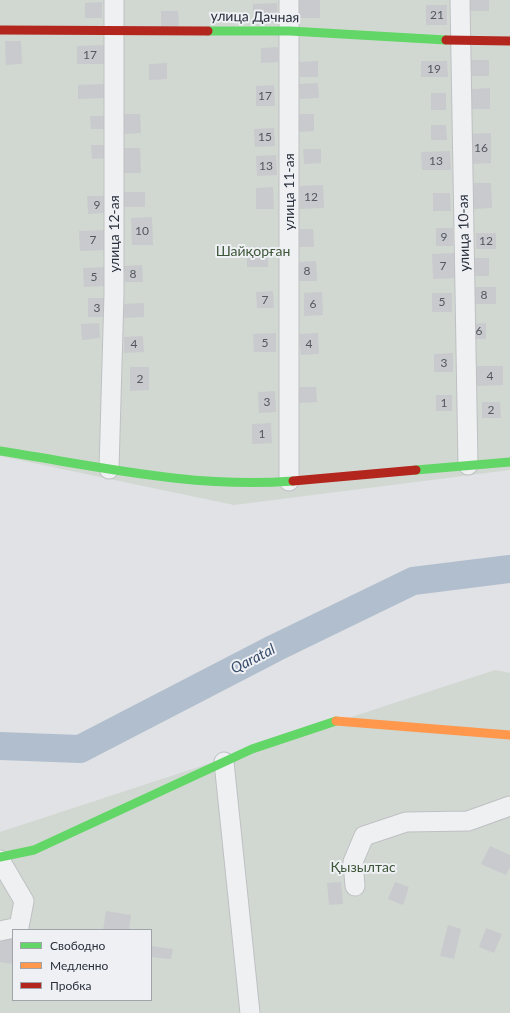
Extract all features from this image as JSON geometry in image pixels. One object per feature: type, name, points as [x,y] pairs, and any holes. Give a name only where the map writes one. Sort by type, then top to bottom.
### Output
[{"type":"street","name":"улица 12-ая","points":[[109,469],[114,294],[114,0]]},
{"type":"street","name":"улица 11-ая","points":[[289,0],[289,481]]},
{"type":"street","name":"улица 10-ая","points":[[460,0],[468,465]]},
{"type":"street","name":"улица Дачная","points":[[0,30],[290,31],[460,41],[510,41]]},
{"type":"street","points":[[0,451],[194,481],[239,483],[289,481],[510,462]]},
{"type":"street","points":[[0,931],[20,927],[24,901],[0,858],[34,850],[252,749],[335,721],[510,735]]},
{"type":"street","points":[[224,762],[250,1013]]},
{"type":"street","points":[[355,886],[353,862],[364,836],[406,822],[468,821],[510,806]]},
{"type":"green space","name":"Шайқорған","points":[[0,0],[510,0],[510,470],[234,505],[0,456]]},
{"type":"green space","name":"Қызылтас","points":[[495,670],[510,673],[510,1013],[0,1013],[0,832]]},
{"type":"building","points":[[297,0],[320,0],[320,18],[297,18]]},
{"type":"building","points":[[469,0],[489,0],[489,11],[469,11]]},
{"type":"building","points":[[102,2],[102,18],[85,18],[85,3]]},
{"type":"building","points":[[277,3],[278,23],[253,24],[253,4]]},
{"type":"building","points":[[426,5],[447,5],[447,25],[426,25]]},
{"type":"building","points":[[161,11],[178,11],[179,28],[161,28]]},
{"type":"building","points":[[5,41],[21,41],[22,64],[6,65]]},
{"type":"building","points":[[104,45],[104,64],[77,64],[77,46]]},
{"type":"building","points":[[278,47],[278,62],[261,63],[261,48]]},
{"type":"building","points":[[471,60],[489,60],[489,76],[472,76]]},
{"type":"building","points":[[318,61],[318,77],[300,77],[299,62]]},
{"type":"building","points":[[421,61],[447,61],[448,77],[421,77]]},
{"type":"building","points":[[167,63],[167,79],[149,80],[149,64]]},
{"type":"building","points":[[318,83],[319,98],[300,99],[299,84]]},
{"type":"building","points":[[104,84],[105,98],[78,99],[78,85]]},
{"type":"building","points":[[274,85],[275,106],[256,106],[256,86]]},
{"type":"building","points":[[490,88],[490,109],[472,109],[472,89]]},
{"type":"building","points":[[431,93],[446,93],[446,110],[431,110]]},
{"type":"building","points":[[122,114],[140,114],[141,133],[123,134]]},
{"type":"building","points":[[297,114],[314,114],[314,131],[298,132]]},
{"type":"building","points":[[90,116],[106,116],[107,129],[91,129]]},
{"type":"building","points":[[431,125],[446,125],[447,140],[431,140]]},
{"type":"building","points":[[274,128],[275,146],[255,147],[254,129]]},
{"type":"building","points":[[491,133],[491,163],[471,164],[470,134]]},
{"type":"building","points":[[91,145],[106,145],[106,158],[92,159]]},
{"type":"building","points":[[123,148],[140,148],[141,173],[124,173]]},
{"type":"building","points":[[303,149],[321,149],[321,163],[304,164]]},
{"type":"building","points":[[450,151],[451,170],[422,170],[421,152]]},
{"type":"building","points":[[276,155],[277,175],[257,176],[256,156]]},
{"type":"building","points":[[474,183],[491,183],[492,208],[474,209]]},
{"type":"building","points":[[323,185],[324,208],[300,209],[299,186]]},
{"type":"building","points":[[273,187],[274,209],[256,209],[256,188]]},
{"type":"building","points":[[124,192],[145,192],[145,207],[124,207]]},
{"type":"building","points":[[433,193],[450,193],[451,211],[433,211]]},
{"type":"building","points":[[87,196],[105,196],[106,213],[88,214]]},
{"type":"building","points":[[152,217],[153,245],[132,245],[131,218]]},
{"type":"building","points":[[436,228],[453,228],[453,246],[436,246]]},
{"type":"building","points":[[296,229],[313,229],[314,247],[297,247]]},
{"type":"building","points":[[105,230],[106,250],[80,251],[79,231]]},
{"type":"building","points":[[476,233],[496,233],[496,249],[476,249]]},
{"type":"building","points":[[268,247],[268,267],[247,267],[247,248]]},
{"type":"building","points":[[454,253],[455,278],[433,279],[432,254]]},
{"type":"building","points":[[472,258],[489,258],[489,276],[472,276]]},
{"type":"building","points":[[316,261],[317,281],[299,281],[298,262]]},
{"type":"building","points":[[142,265],[143,282],[125,282],[124,266]]},
{"type":"building","points":[[105,267],[106,286],[84,287],[83,268]]},
{"type":"building","points":[[472,287],[496,287],[496,304],[472,304]]},
{"type":"building","points":[[273,291],[274,308],[257,308],[256,292]]},
{"type":"building","points":[[322,292],[323,315],[304,316],[304,293]]},
{"type":"building","points":[[432,293],[452,293],[452,312],[432,312]]},
{"type":"building","points":[[88,298],[106,298],[107,317],[88,317]]},
{"type":"building","points":[[144,303],[144,317],[124,318],[124,304]]},
{"type":"building","points":[[99,323],[100,338],[82,340],[81,324]]},
{"type":"building","points":[[486,323],[486,339],[472,339],[471,324]]},
{"type":"building","points":[[276,333],[276,352],[254,352],[253,334]]},
{"type":"building","points":[[318,333],[319,354],[301,355],[299,334]]},
{"type":"building","points":[[143,336],[144,352],[124,353],[124,337]]},
{"type":"building","points":[[453,353],[453,372],[434,372],[434,354]]},
{"type":"building","points":[[477,366],[503,366],[503,385],[477,386]]},
{"type":"building","points":[[130,367],[149,367],[149,390],[130,391]]},
{"type":"building","points":[[298,387],[316,387],[317,402],[299,403]]},
{"type":"building","points":[[275,391],[276,412],[259,413],[258,392]]},
{"type":"building","points":[[436,395],[452,395],[452,411],[436,411]]},
{"type":"building","points":[[482,402],[500,402],[501,418],[482,418]]},
{"type":"building","points":[[271,423],[272,443],[252,444],[252,424]]},
{"type":"building","points":[[490,846],[510,855],[510,867],[506,875],[481,864]]},
{"type":"building","points":[[341,882],[343,904],[329,905],[327,883]]},
{"type":"building","points":[[395,882],[409,887],[403,905],[388,899]]},
{"type":"building","points":[[106,911],[131,915],[129,929],[103,929]]},
{"type":"building","points":[[448,925],[461,929],[454,959],[440,956]]},
{"type":"building","points":[[486,928],[502,934],[494,953],[479,947]]},
{"type":"building","points":[[0,937],[12,939],[12,964],[0,962]]},
{"type":"building","points":[[152,946],[173,949],[171,959],[152,957]]},
{"type":"waterway","name":"Qaratal","points":[[0,746],[80,749],[275,648],[413,581],[510,569]]},
{"type":"traffic: fast","points":[[208,31],[290,31],[446,40]]},
{"type":"traffic: fast","points":[[0,451],[146,475],[183,479],[256,483],[293,481]]},
{"type":"traffic: fast","points":[[416,470],[510,462]]},
{"type":"traffic: fast","points":[[0,857],[34,850],[252,749],[336,721]]},
{"type":"traffic: slow","points":[[336,721],[510,735]]},
{"type":"traffic: jam","points":[[0,30],[208,31]]},
{"type":"traffic: jam","points":[[446,40],[510,41]]},
{"type":"traffic: jam","points":[[293,481],[416,470]]}]
